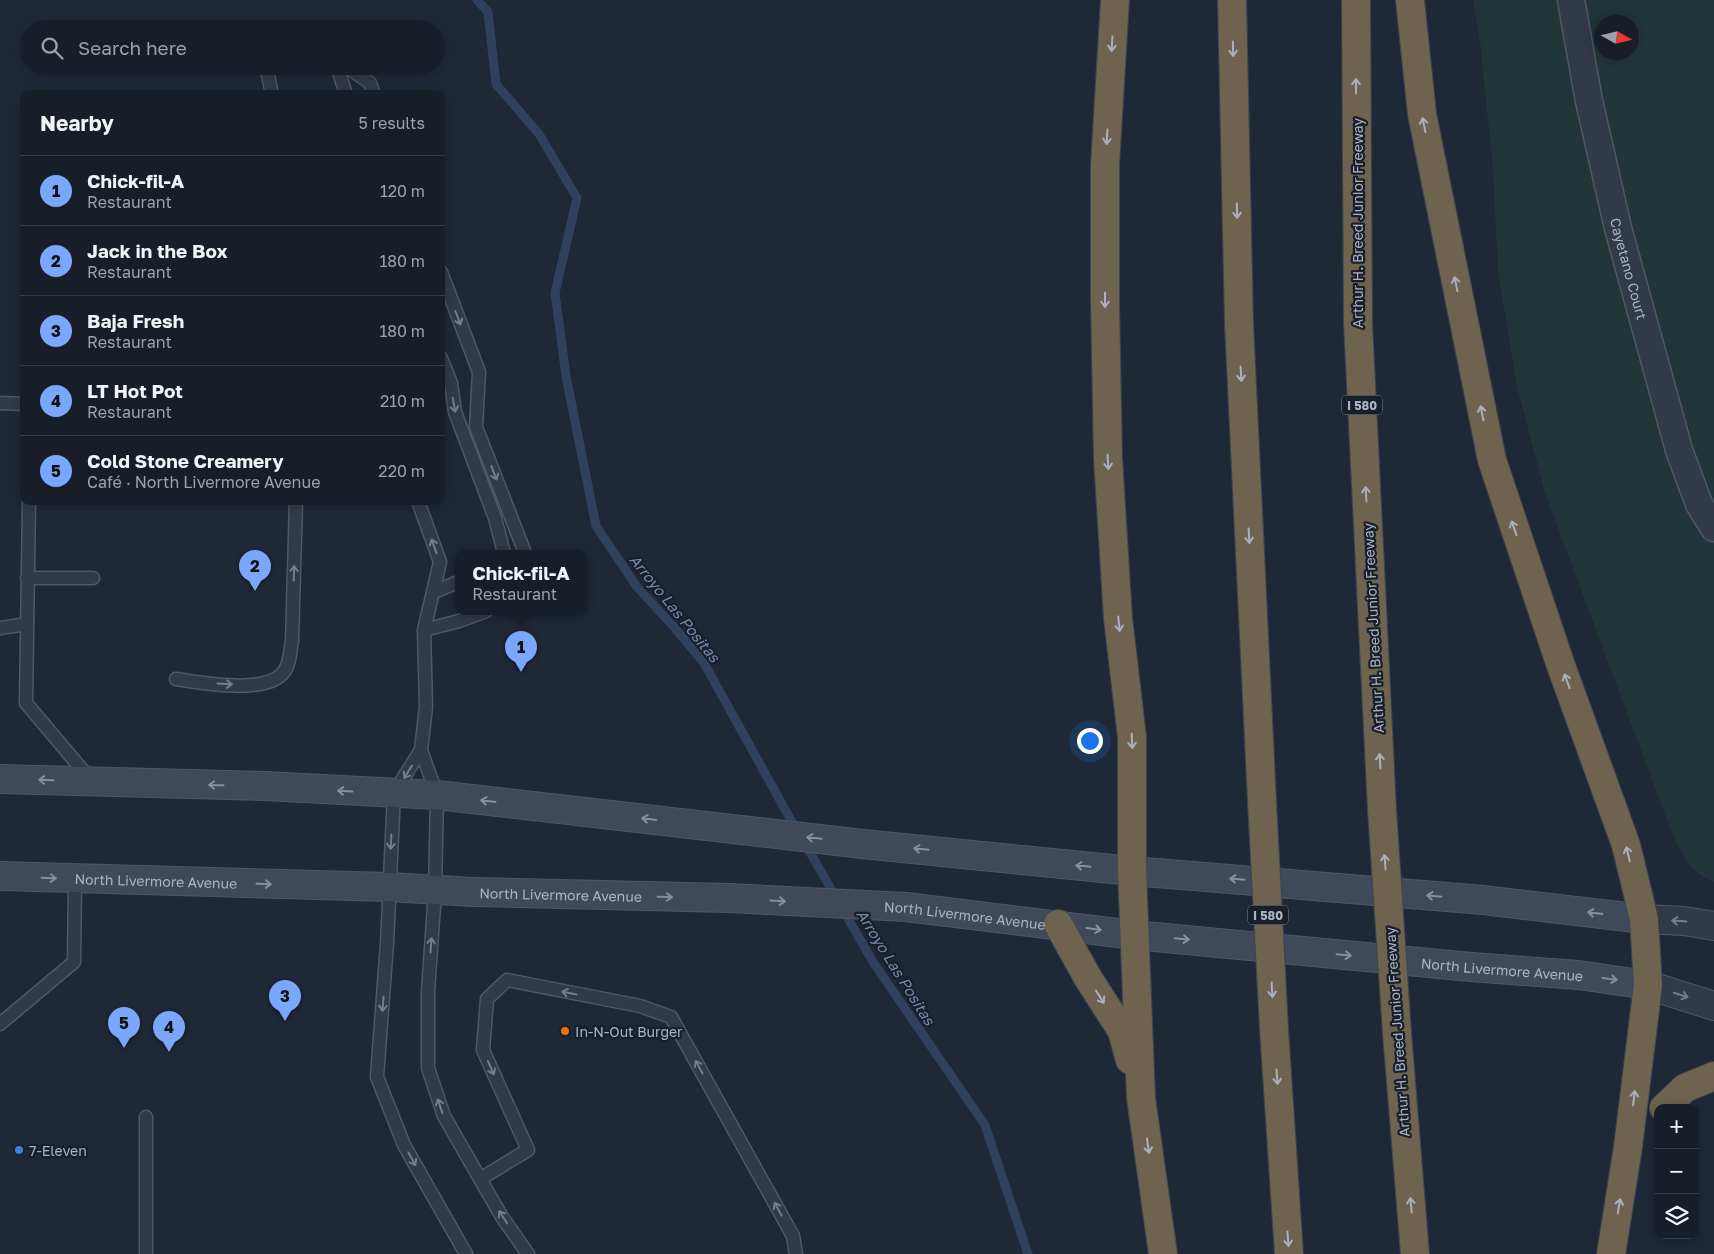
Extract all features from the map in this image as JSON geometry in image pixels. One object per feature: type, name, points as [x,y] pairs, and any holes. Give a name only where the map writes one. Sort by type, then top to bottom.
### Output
[{"type":"highway","points":[[1115,0],[1105,165],[1105,312],[1108,458],[1118,618],[1132,737],[1132,871],[1141,1098],[1163,1254]]},
{"type":"highway","name":"I 580","points":[[1232,0],[1239,324],[1274,1028],[1289,1254]]},
{"type":"highway","name":"Arthur H. Breed Junior Freeway","points":[[1356,0],[1358,323],[1382,810],[1397,1033],[1415,1254]]},
{"type":"highway","points":[[1410,0],[1422,114],[1492,460],[1560,663],[1626,845],[1644,919],[1648,985],[1628,1147],[1611,1254]]},
{"type":"highway","points":[[1058,924],[1088,978],[1122,1032],[1141,1098]]},
{"type":"highway","points":[[1668,1104],[1685,1088],[1714,1076]]},
{"type":"highway","points":[[1628,1147],[1654,1118]]},
{"type":"main road","points":[[0,779],[265,786],[437,795],[863,844],[1132,871],[1483,900],[1644,919]]},
{"type":"main road","name":"North Livermore Avenue","points":[[0,876],[389,887],[435,891],[729,898],[906,907],[1058,924],[1134,935],[1461,966],[1578,974],[1648,985]]},
{"type":"street","name":"Cayetano Court","points":[[1571,0],[1589,101],[1618,228],[1678,450],[1699,504],[1714,528]]},
{"type":"street","points":[[1644,919],[1684,921],[1714,926]]},
{"type":"street","name":"North Livermore Avenue","points":[[1648,985],[1714,1006]]},
{"type":"lane","points":[[268,75],[271,90]]},
{"type":"lane","points":[[340,75],[345,90]]},
{"type":"lane","points":[[360,75],[370,82],[373,90]]},
{"type":"lane","points":[[445,283],[479,372],[476,427],[524,550]]},
{"type":"lane","points":[[445,369],[450,383],[455,412],[495,518],[503,550]]},
{"type":"lane","points":[[0,403],[20,404]]},
{"type":"lane","points":[[29,505],[26,702],[92,781]]},
{"type":"lane","points":[[176,679],[219,684],[261,684],[275,680],[284,672],[289,660],[292,641],[296,505]]},
{"type":"lane","points":[[419,505],[440,562],[424,630],[426,707],[421,750],[394,793],[387,943],[377,1077],[404,1145],[466,1254]]},
{"type":"lane","points":[[28,578],[93,578]]},
{"type":"lane","points":[[434,592],[455,583]]},
{"type":"lane","points":[[424,630],[474,615]]},
{"type":"lane","points":[[0,628],[27,624]]},
{"type":"lane","points":[[421,750],[437,795],[435,891],[428,991],[428,1068],[444,1116],[502,1217],[528,1254]]},
{"type":"lane","points":[[0,1024],[74,962],[75,879]]},
{"type":"lane","points":[[480,1179],[528,1150],[483,1050],[487,999],[507,980],[640,1006],[671,1017],[793,1236],[796,1254]]},
{"type":"lane","points":[[146,1116],[146,1254]]},
{"type":"green space","points":[[1473,0],[1714,0],[1714,882],[1693,869],[1673,836],[1545,493],[1517,387],[1498,271],[1493,170],[1480,41]]},
{"type":"waterway","name":"Arroyo Las Positas","points":[[477,0],[488,12],[496,84],[539,134],[577,198],[555,293],[566,376],[596,526],[637,587],[704,663],[797,831]]},
{"type":"waterway","name":"Arroyo Las Positas","points":[[804,842],[873,962],[985,1125],[1028,1254]]},
{"type":"place","name":"Jack in the Box","points":[[255,591]]},
{"type":"place","name":"Chick-fil-A","points":[[521,672]]},
{"type":"place","name":"Baja Fresh","points":[[285,1021]]},
{"type":"place","name":"In-N-Out Burger","points":[[565,1031]]},
{"type":"place","name":"Cold Stone Creamery","points":[[124,1048]]},
{"type":"place","name":"LT Hot Pot","points":[[169,1052]]},
{"type":"place","name":"7-Eleven","points":[[19,1150]]}]
